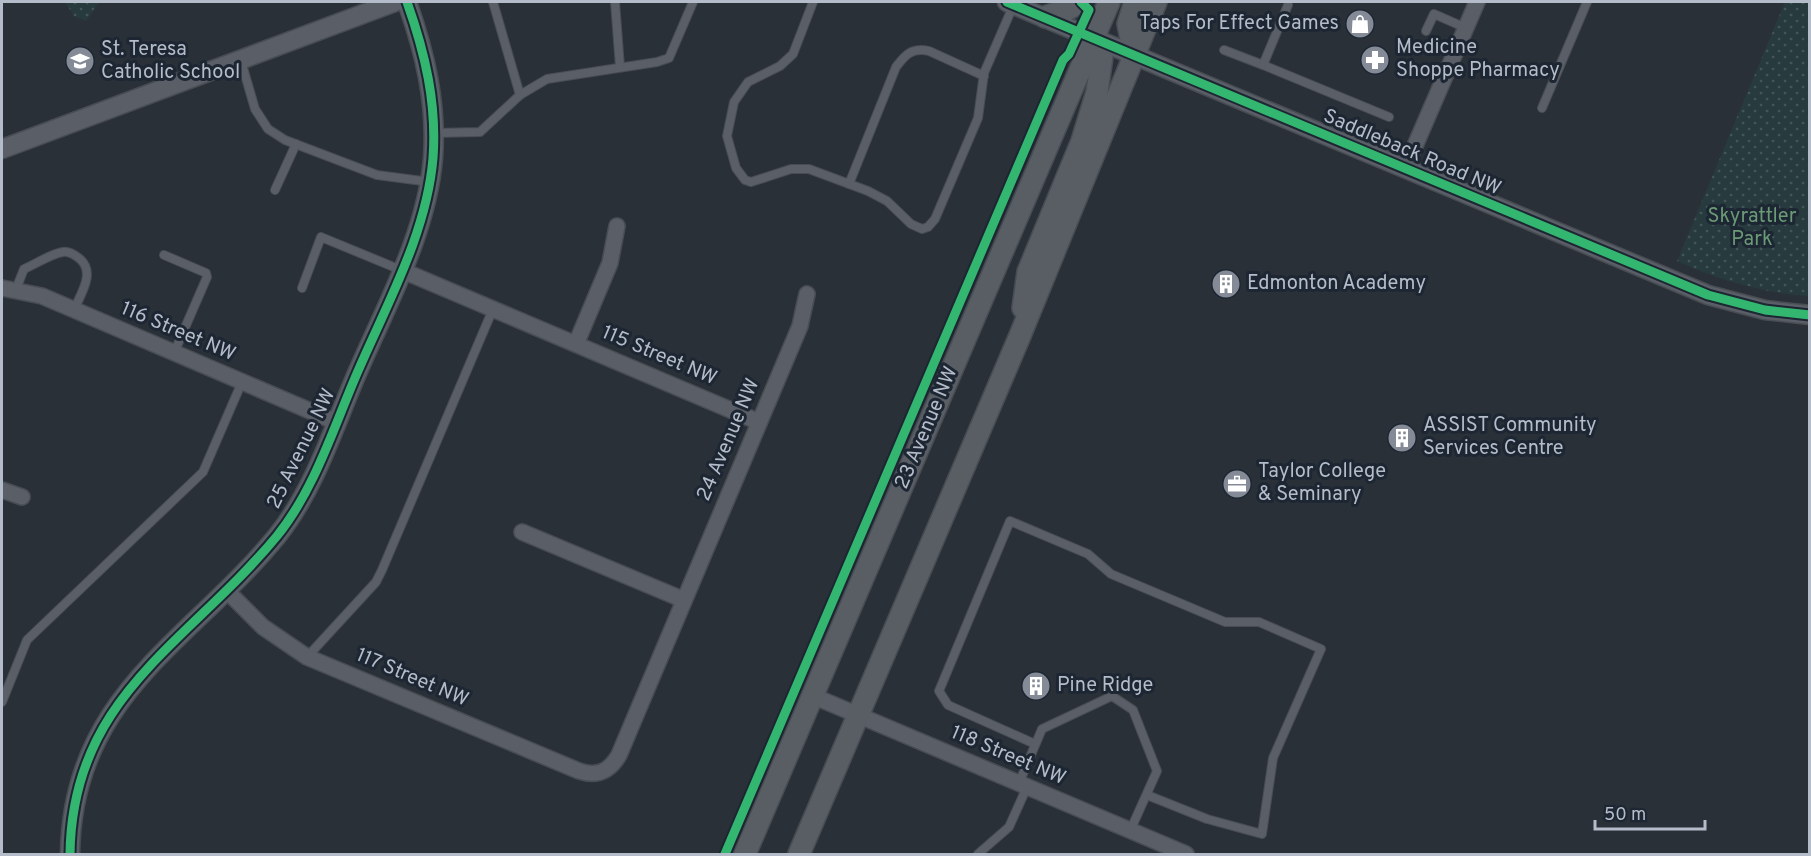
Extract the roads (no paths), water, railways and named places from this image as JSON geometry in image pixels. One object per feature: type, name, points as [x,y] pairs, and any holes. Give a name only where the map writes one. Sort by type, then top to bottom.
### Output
[{"type":"main road","points":[[1045,16],[1070,8],[1079,2]]},
{"type":"main road","name":"23 Avenue NW","points":[[745,855],[1108,2]]},
{"type":"main road","points":[[1134,54],[1128,24],[1135,2]]},
{"type":"main road","points":[[799,855],[1019,338],[1156,2]]},
{"type":"main road","points":[[1019,338],[1028,272],[1082,141],[1097,93],[1104,58],[1103,49],[1094,37]]},
{"type":"street","points":[[2,149],[395,2]]},
{"type":"street","name":"25 Avenue NW","points":[[70,855],[77,797],[105,724],[139,676],[226,590],[289,520],[311,480],[417,230],[430,182],[434,133],[428,73],[407,2]]},
{"type":"street","points":[[1405,169],[1477,2]]},
{"type":"street","name":"Saddleback Road NW","points":[[1010,3],[1708,295],[1757,309],[1809,315]]},
{"type":"street","name":"115 Street NW","points":[[576,344],[612,257],[617,226]]},
{"type":"street","name":"115 Street NW","points":[[401,270],[759,422]]},
{"type":"street","name":"116 Street NW","points":[[9,289],[42,296],[336,422]]},
{"type":"street","name":"24 Avenue NW","points":[[600,773],[614,764],[619,755],[802,320],[807,294]]},
{"type":"street","points":[[2,490],[22,497]]},
{"type":"street","points":[[522,532],[684,600]]},
{"type":"street","name":"117 Street NW","points":[[226,590],[262,627],[307,657],[579,771],[600,773]]},
{"type":"street","name":"118 Street NW","points":[[813,696],[1186,855]]},
{"type":"lane","points":[[492,2],[520,95]]},
{"type":"lane","points":[[615,2],[620,67]]},
{"type":"lane","points":[[434,133],[480,132],[520,95],[547,79],[657,62],[669,57],[693,2]]},
{"type":"lane","points":[[813,2],[793,54],[780,66],[748,82],[734,102],[727,136],[736,168],[745,180],[759,182],[791,169],[809,169],[887,201],[910,224],[922,229],[928,228],[935,219],[978,118],[984,76],[1010,3]]},
{"type":"lane","points":[[1542,108],[1587,2]]},
{"type":"lane","points":[[1263,65],[1288,5]]},
{"type":"lane","points":[[1426,31],[1434,14],[1466,28]]},
{"type":"lane","points":[[849,184],[896,67],[907,53],[921,49],[928,51],[984,76]]},
{"type":"lane","points":[[1224,50],[1389,117]]},
{"type":"lane","points":[[240,59],[255,109],[268,129],[296,144],[377,175],[430,182]]},
{"type":"lane","points":[[275,190],[296,144]]},
{"type":"lane","points":[[302,288],[321,237],[401,270]]},
{"type":"lane","points":[[9,289],[24,269],[61,252],[69,252],[83,261],[87,270],[87,278],[74,310]]},
{"type":"lane","points":[[164,255],[206,273],[207,277],[174,353]]},
{"type":"lane","points":[[307,657],[376,582],[493,309]]},
{"type":"lane","points":[[2,702],[27,640],[202,472],[242,382]]},
{"type":"lane","points":[[1035,744],[948,705],[939,691],[1010,521],[1088,554],[1110,574],[1225,622],[1259,622],[1321,649],[1273,758],[1262,834],[1207,819],[1147,795]]},
{"type":"lane","points":[[978,855],[1009,827],[1035,744],[1042,729],[1112,696],[1133,710],[1157,771],[1130,831]]},
{"type":"place","name":"Taps For Effect Games","points":[[1360,24]]},
{"type":"place","name":"Medicine Shoppe Pharmacy","points":[[1375,60]]},
{"type":"place","name":"St. Teresa Catholic School","points":[[80,61]]},
{"type":"place","name":"Edmonton Academy","points":[[1226,284]]},
{"type":"place","name":"ASSIST Community Services Centre","points":[[1402,438]]},
{"type":"place","name":"Taylor College & Seminary","points":[[1237,484]]},
{"type":"place","name":"Pine Ridge","points":[[1036,686]]},
{"type":"park label","name":"Skyrattler Park","points":[[1752,228]]}]
